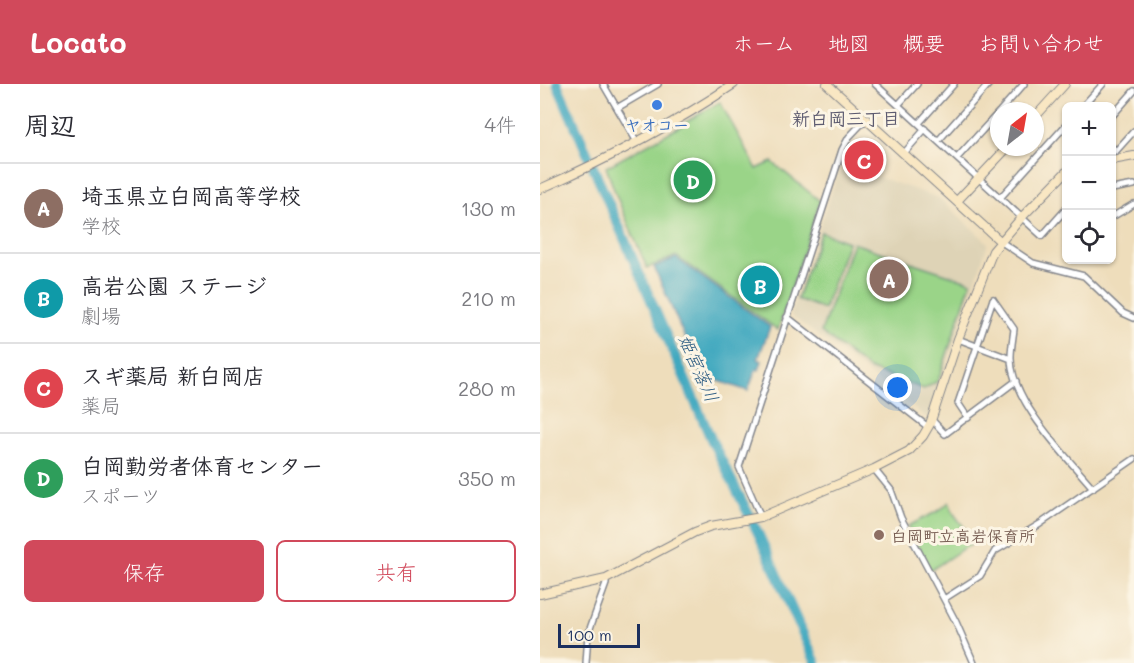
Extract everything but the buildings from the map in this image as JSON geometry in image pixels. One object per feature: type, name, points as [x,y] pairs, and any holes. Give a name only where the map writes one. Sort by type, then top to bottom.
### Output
[{"type":"street","points":[[603,84],[637,142]]},
{"type":"street","points":[[617,108],[658,84]]},
{"type":"street","points":[[540,189],[600,162],[699,107],[735,84]]},
{"type":"street","points":[[827,84],[905,152],[1000,241],[1033,263],[1084,276],[1123,313],[1134,318]]},
{"type":"street","points":[[898,105],[917,84]]},
{"type":"street","points":[[919,123],[954,84]]},
{"type":"street","points":[[938,141],[989,84]]},
{"type":"street","points":[[1007,102],[1024,84]]},
{"type":"street","points":[[1044,107],[1065,84]]},
{"type":"street","points":[[1087,102],[1103,84]]},
{"type":"street","points":[[878,85],[1042,236],[1064,210]]},
{"type":"street","points":[[1116,111],[1134,91]]},
{"type":"street","points":[[761,517],[739,467],[842,150],[849,137],[867,118]]},
{"type":"street","points":[[957,158],[990,121]]},
{"type":"street","points":[[905,152],[925,129]]},
{"type":"street","points":[[1000,198],[1062,129]]},
{"type":"street","points":[[1116,151],[1134,130]]},
{"type":"street","points":[[1125,140],[1134,138]]},
{"type":"street","points":[[957,201],[1000,156]]},
{"type":"street","points":[[1116,159],[1134,156]]},
{"type":"street","points":[[540,594],[606,579],[695,532],[711,526],[761,517],[874,469],[909,451],[928,427],[958,339],[993,251],[1062,175]]},
{"type":"street","points":[[1116,188],[1134,185]]},
{"type":"street","points":[[1116,215],[1134,204]]},
{"type":"street","points":[[968,418],[958,403],[993,299],[1014,329],[1011,359],[1016,381],[1033,417],[1093,488]]},
{"type":"street","points":[[787,317],[928,427]]},
{"type":"street","points":[[958,339],[1011,359]]},
{"type":"street","points":[[931,419],[945,434],[1016,381]]},
{"type":"street","points":[[944,599],[980,576],[995,551],[1040,524],[1134,459]]},
{"type":"street","points":[[874,469],[891,490],[901,518],[944,599],[974,663]]},
{"type":"street","points":[[586,663],[588,634],[606,579]]},
{"type":"shaded area","points":[[841,164],[939,198],[988,243],[929,417],[792,316],[791,313]]},
{"type":"green space","points":[[720,102],[757,169],[772,162],[820,201],[778,330],[676,256],[647,268],[606,167]]},
{"type":"green space","points":[[821,232],[848,242],[824,309],[797,299]]},
{"type":"green space","points":[[853,243],[971,282],[938,381],[924,389],[869,369],[821,332]]},
{"type":"green space","points":[[949,502],[954,514],[970,535],[967,537],[971,545],[930,571],[908,526],[940,510]]},
{"type":"water","points":[[676,258],[770,327],[758,359],[762,361],[759,370],[756,369],[748,391],[701,375],[654,267]]},
{"type":"waterway","name":"姫宮落川","points":[[557,84],[712,441],[759,535],[816,663]]},
{"type":"place","name":"ヤオコー","points":[[657,105]]},
{"type":"place","name":"スギ薬局 新白岡店","points":[[864,160]]},
{"type":"place","name":"白岡勤労者体育センター","points":[[693,180]]},
{"type":"place","name":"埼玉県立白岡高等学校","points":[[889,279]]},
{"type":"place","name":"高岩公園 ステージ","points":[[760,285]]},
{"type":"place","name":"白岡町立高岩保育所","points":[[879,535]]},
{"type":"district","name":"新白岡三丁目","points":[[846,118]]}]
